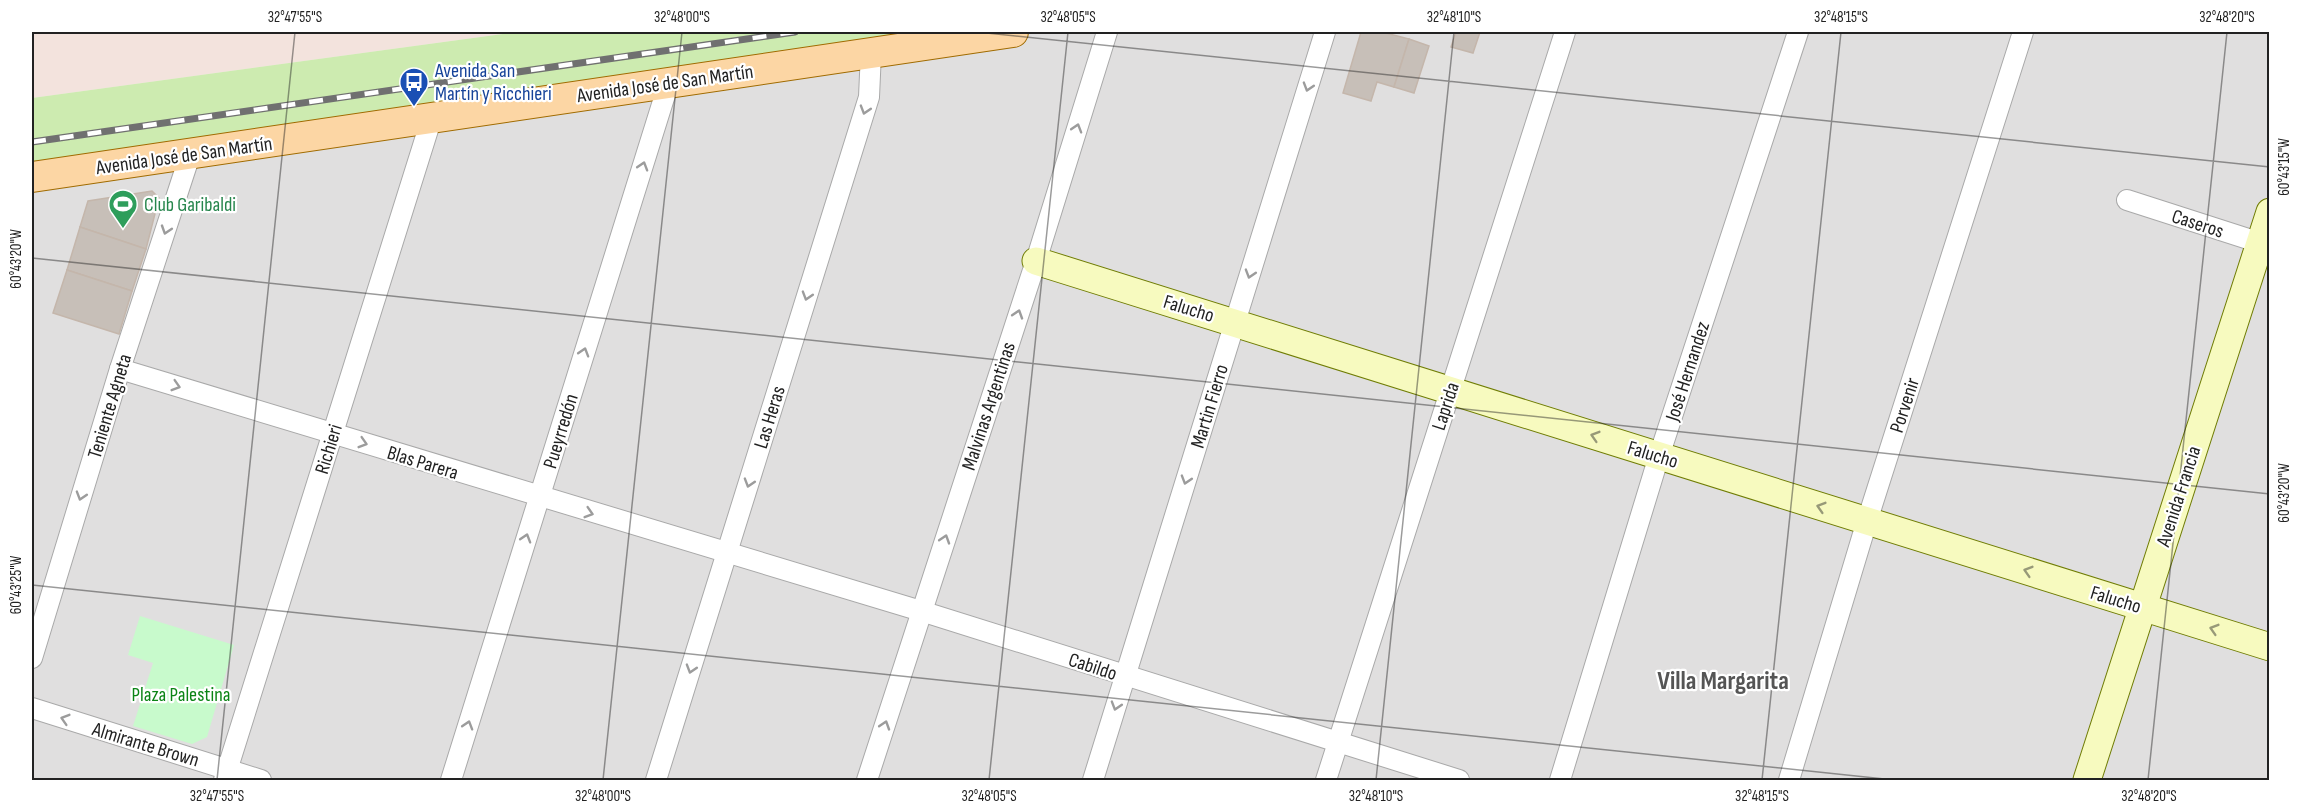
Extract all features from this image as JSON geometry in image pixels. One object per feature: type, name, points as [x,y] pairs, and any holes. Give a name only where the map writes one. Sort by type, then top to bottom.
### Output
[{"type":"main road","name":"Avenida José de San Martín","points":[[32,177],[1013,32]]},
{"type":"street","name":"Malvinas Argentinas","points":[[867,780],[1036,261],[1107,32]]},
{"type":"street","name":"Martin Fierro","points":[[1093,780],[1325,32]]},
{"type":"street","name":"Laprida","points":[[1326,780],[1565,32]]},
{"type":"street","name":"José Hernandez","points":[[1560,780],[1659,456],[1798,32]]},
{"type":"street","name":"Porvenir","points":[[1789,780],[1867,521],[2023,32]]},
{"type":"street","name":"Las Heras","points":[[656,780],[869,97],[871,52]]},
{"type":"street","name":"Pueyrredón","points":[[451,780],[669,82]]},
{"type":"street","name":"Richieri","points":[[226,775],[432,117]]},
{"type":"street","name":"Teniente Agneta","points":[[32,658],[120,369],[190,155]]},
{"type":"street","name":"Caseros","points":[[2127,200],[2265,244]]},
{"type":"street","name":"Avenida Francia","points":[[2087,780],[2265,244],[2270,212]]},
{"type":"street","name":"Falucho","points":[[1036,261],[2270,647]]},
{"type":"street","name":"Blas Parera","points":[[120,369],[726,555]]},
{"type":"street","name":"Cabildo","points":[[726,555],[921,612],[1459,780]]},
{"type":"street","name":"Almirante Brown","points":[[32,708],[226,775],[261,780]]},
{"type":"shaded area","points":[[32,32],[517,32],[32,98]]},
{"type":"shaded area","points":[[795,32],[2269,32],[2269,780],[32,780],[32,142]]},
{"type":"green space","points":[[517,32],[1013,32],[32,177],[32,98]]},
{"type":"green space","name":"Plaza Palestina","points":[[140,616],[234,645],[207,737],[192,744],[133,726],[153,663],[128,655]]},
{"type":"building","points":[[1361,32],[1382,32],[1409,39],[1394,87],[1377,82],[1371,101],[1343,93]]},
{"type":"building","points":[[1456,32],[1480,32],[1473,53],[1451,47]]},
{"type":"building","points":[[1409,39],[1429,46],[1414,93],[1394,87]]},
{"type":"building","points":[[152,191],[159,198],[146,249],[80,227],[88,201]]},
{"type":"building","points":[[80,227],[146,249],[132,291],[67,270]]},
{"type":"building","points":[[67,270],[132,291],[119,334],[53,313]]},
{"type":"railway","points":[[32,142],[795,32]]},
{"type":"place","name":"Avenida San Martín y Ricchieri","points":[[414,108]]},
{"type":"place","name":"Club Garibaldi","points":[[123,230]]},
{"type":"district","name":"Villa Margarita","points":[[1723,680]]}]
